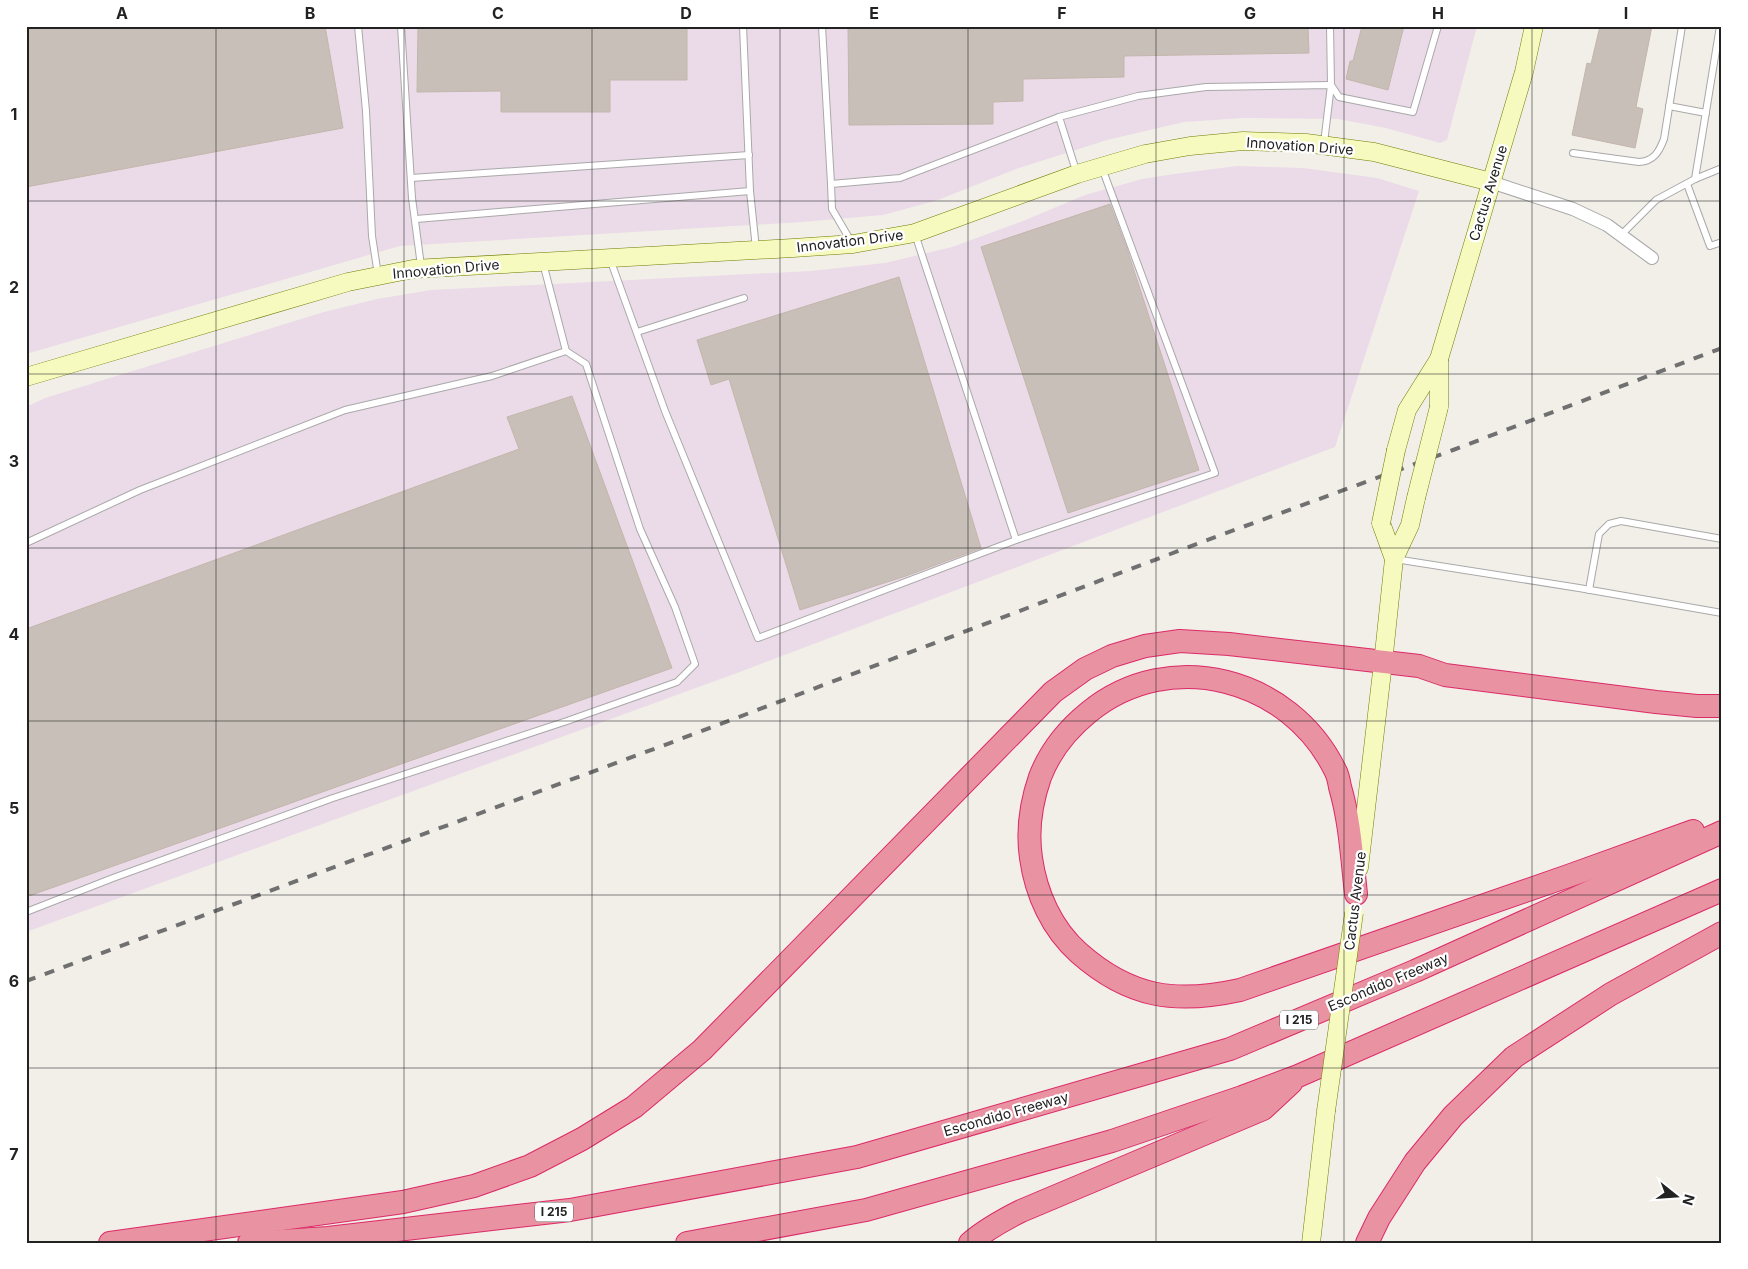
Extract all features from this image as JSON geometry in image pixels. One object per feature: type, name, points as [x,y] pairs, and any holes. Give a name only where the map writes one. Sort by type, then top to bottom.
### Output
[{"type":"highway","points":[[110,1243],[403,1202],[465,1188],[530,1166],[582,1139],[634,1107],[702,1050],[1053,692],[1085,669],[1112,656],[1145,646],[1180,641],[1229,644],[1419,666],[1445,675],[1656,702],[1722,706]]},
{"type":"highway","points":[[1355,903],[1348,821],[1336,771],[1312,735],[1298,720],[1275,702],[1252,690],[1219,680],[1199,677],[1147,682],[1122,691],[1099,704],[1079,720],[1048,759],[1036,790],[1030,822],[1029,846],[1033,874],[1040,894],[1059,931],[1094,966],[1137,989],[1164,996],[1190,998],[1214,996],[1240,990],[1571,875],[1722,820]]},
{"type":"highway","name":"Escondido Freeway","points":[[248,1243],[328,1238],[570,1210],[856,1157],[1230,1049],[1415,971],[1722,832]]},
{"type":"highway","points":[[687,1243],[866,1210],[1112,1141],[1242,1097],[1298,1076],[1722,890]]},
{"type":"highway","points":[[1366,1243],[1379,1218],[1415,1162],[1453,1116],[1514,1057],[1611,994],[1722,932]]},
{"type":"highway","points":[[970,1243],[999,1222],[1021,1211],[1263,1109],[1298,1076]]},
{"type":"street","name":"Cactus Avenue","points":[[1394,559],[1381,523],[1392,466],[1408,410],[1439,359],[1524,72],[1534,26]]},
{"type":"street","name":"Innovation Drive","points":[[26,376],[348,282],[378,276],[422,269],[853,244],[915,233],[1077,174],[1145,154],[1207,144],[1243,141],[1306,143],[1374,152],[1491,182],[1573,209],[1608,225],[1652,258]]},
{"type":"street","name":"Cactus Avenue","points":[[1311,1243],[1326,1111],[1355,903],[1384,663],[1394,559],[1410,526],[1439,407],[1439,359]]},
{"type":"lane","points":[[358,26],[366,111],[372,236],[378,276]]},
{"type":"lane","points":[[400,26],[411,178],[422,269]]},
{"type":"lane","points":[[743,26],[750,191],[756,250]]},
{"type":"lane","points":[[822,26],[832,209],[853,244]]},
{"type":"lane","points":[[1324,146],[1331,86],[1330,26]]},
{"type":"lane","points":[[1331,86],[1339,97],[1413,112],[1438,26]]},
{"type":"lane","points":[[1573,153],[1639,162],[1649,161],[1659,152],[1664,139],[1682,26]]},
{"type":"lane","points":[[1695,178],[1720,26]]},
{"type":"lane","points":[[831,184],[900,178],[1059,117],[1138,96],[1206,87],[1331,86]]},
{"type":"lane","points":[[1669,106],[1706,113]]},
{"type":"lane","points":[[1059,117],[1077,174]]},
{"type":"lane","points":[[411,178],[749,155]]},
{"type":"lane","points":[[610,258],[665,411],[758,638],[1016,540],[1215,473],[1101,167]]},
{"type":"lane","points":[[1621,235],[1656,200],[1695,178],[1722,168]]},
{"type":"lane","points":[[1687,184],[1710,246],[1722,242]]},
{"type":"lane","points":[[416,218],[750,191]]},
{"type":"lane","points":[[915,233],[1016,540]]},
{"type":"lane","points":[[26,912],[113,878],[333,798],[567,721],[677,682],[695,664],[675,607],[640,529],[586,364],[566,351],[543,262]]},
{"type":"lane","points":[[637,332],[744,298]]},
{"type":"lane","points":[[26,543],[140,490],[345,410],[492,376],[566,351]]},
{"type":"lane","points":[[1589,590],[1600,534],[1609,524],[1621,521],[1722,539]]},
{"type":"lane","points":[[1394,559],[1722,613]]},
{"type":"shaded area","points":[[26,26],[1477,26],[1447,140],[1440,143],[1386,128],[1338,119],[1243,118],[1184,122],[1107,140],[1016,169],[938,200],[883,215],[802,222],[400,246],[26,354]]},
{"type":"shaded area","points":[[1237,166],[1303,168],[1377,178],[1419,191],[1335,447],[737,673],[26,932],[26,407],[45,398],[324,312],[377,299],[431,290],[811,271],[885,263],[952,247],[1023,221],[1085,195],[1142,179]]},
{"type":"building","points":[[26,26],[325,26],[343,128],[26,187]]},
{"type":"building","points":[[418,26],[687,26],[687,80],[610,80],[610,112],[501,112],[501,91],[417,92]]},
{"type":"building","points":[[848,26],[1308,26],[1309,53],[1124,56],[1124,77],[1023,79],[1023,101],[993,102],[993,124],[849,125]]},
{"type":"building","points":[[1362,26],[1404,26],[1388,90],[1346,79]]},
{"type":"building","points":[[1600,26],[1652,26],[1636,107],[1643,109],[1635,148],[1572,135],[1587,63],[1591,64]]},
{"type":"building","points":[[1110,204],[1127,249],[1199,470],[1068,513],[981,247]]},
{"type":"building","points":[[899,277],[981,548],[906,576],[800,610],[729,379],[711,385],[697,340]]},
{"type":"building","points":[[572,396],[672,668],[26,897],[26,629],[519,449],[507,417]]},
{"type":"railway","points":[[26,981],[662,746],[1722,348]]}]
